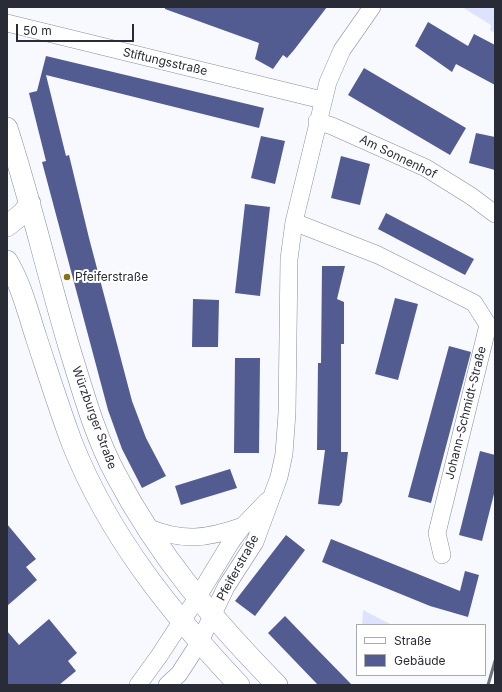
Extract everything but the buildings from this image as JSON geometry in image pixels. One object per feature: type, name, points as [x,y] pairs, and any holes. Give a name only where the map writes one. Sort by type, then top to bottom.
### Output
[{"type":"main road","name":"Würzburger Straße","points":[[7,128],[30,203],[50,282],[79,381],[115,474],[147,527],[197,598],[277,685]]},
{"type":"main road","points":[[7,226],[23,214],[30,203]]},
{"type":"main road","points":[[7,261],[27,307],[55,396],[91,486],[133,557],[199,643],[239,685]]},
{"type":"street","name":"Pfeiferstraße","points":[[167,685],[178,674],[199,643],[226,587],[255,542],[279,477],[284,454],[287,413],[289,259],[294,222],[322,100],[328,82],[342,50],[372,7]]},
{"type":"street","name":"Stiftungsstraße","points":[[7,23],[322,100]]},
{"type":"street","name":"Am Sonnenhof","points":[[317,121],[332,126],[426,168],[471,196],[495,214]]},
{"type":"street","name":"Johann-Schmidt-Straße","points":[[294,222],[378,255],[474,304],[488,324],[437,533],[442,555]]},
{"type":"street","name":"Pfeiferstraße","points":[[138,685],[182,622],[214,568],[243,526],[271,497]]},
{"type":"street","points":[[147,527],[173,536],[190,538],[222,534],[243,526]]},
{"type":"shaded area","points":[[462,7],[495,7],[495,33],[490,30],[491,25]]},
{"type":"shaded area","points":[[363,610],[390,624],[362,624]]},
{"type":"railway","points":[[488,685],[495,661]]},
{"type":"place","name":"Pfeiferstraße","points":[[67,277]]}]
